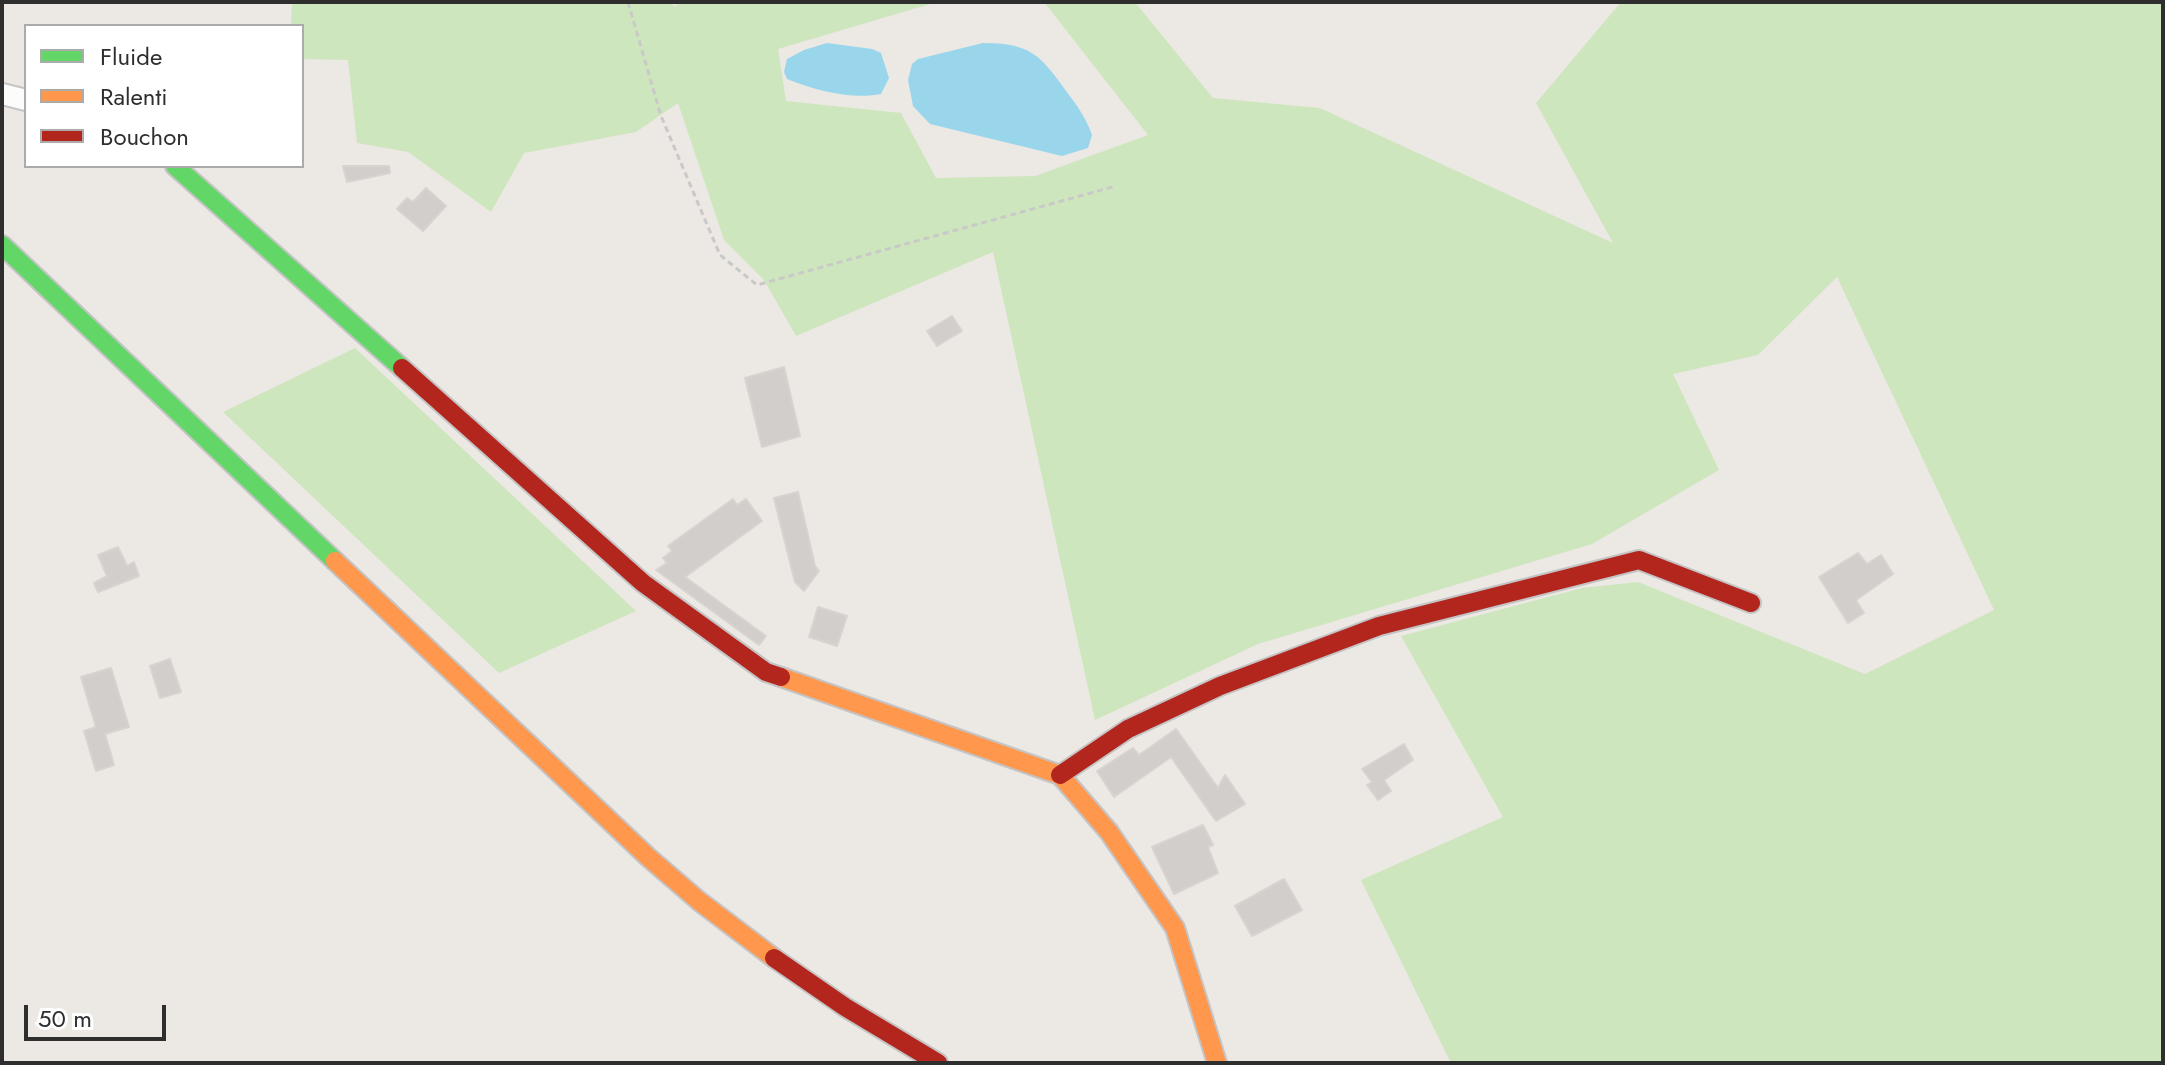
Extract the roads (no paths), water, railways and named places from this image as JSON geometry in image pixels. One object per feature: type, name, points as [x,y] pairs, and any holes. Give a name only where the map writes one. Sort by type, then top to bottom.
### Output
[{"type":"street","points":[[2,94],[24,100]]},
{"type":"street","points":[[177,168],[643,583],[766,672],[1060,775],[1109,832],[1175,928],[1217,1063]]},
{"type":"street","points":[[2,245],[586,800],[697,900],[852,1012],[938,1063]]},
{"type":"street","points":[[1060,775],[1128,729],[1220,686],[1379,626],[1639,560],[1751,603]]},
{"type":"water","points":[[827,43],[881,53],[889,78],[881,94],[858,96],[833,93],[787,79],[784,72],[787,59]]},
{"type":"water","points":[[983,43],[1023,48],[1040,60],[1057,78],[1084,117],[1092,135],[1088,148],[1062,156],[930,124],[913,106],[908,80],[912,64],[918,59]]}]
